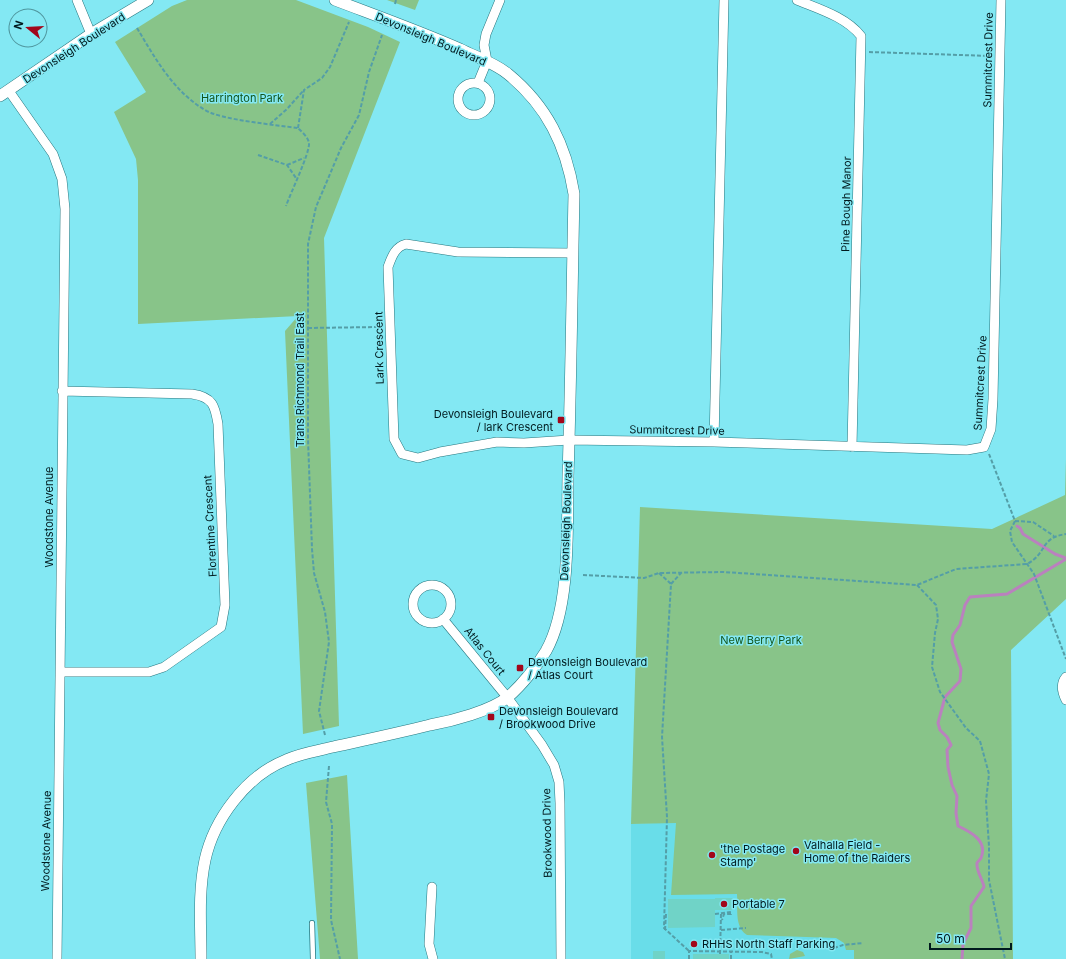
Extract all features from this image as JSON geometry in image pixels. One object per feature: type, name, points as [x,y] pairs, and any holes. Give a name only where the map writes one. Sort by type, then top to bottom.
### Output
[{"type":"street","points":[[77,0],[91,34]]},
{"type":"street","name":"Devonsleigh Boulevard","points":[[4,94],[91,34],[148,0]]},
{"type":"street","name":"Devonsleigh Boulevard","points":[[201,959],[201,892],[206,859],[215,832],[227,810],[243,790],[260,774],[284,760],[315,750],[452,721],[483,709],[507,697],[527,677],[546,651],[555,630],[562,600],[565,565],[569,440],[574,194],[564,150],[543,110],[508,74],[487,62],[417,31],[335,0]]},
{"type":"street","points":[[478,83],[487,62],[484,42],[500,0]]},
{"type":"street","points":[[714,442],[724,0]]},
{"type":"street","name":"Pine Bough Manor","points":[[797,0],[825,11],[854,26],[861,36],[862,52],[852,448]]},
{"type":"street","name":"Summitcrest Drive","points":[[569,440],[714,442],[852,448],[967,450],[984,447],[991,429],[993,399],[1001,0]]},
{"type":"street","name":"Woodstone Avenue","points":[[4,94],[53,154],[62,179],[65,209],[66,261],[62,391],[57,959]]},
{"type":"street","name":"Lark Crescent","points":[[569,440],[524,443],[496,442],[440,452],[418,458],[402,454],[394,439],[388,267],[393,253],[401,245],[406,244],[439,250],[470,252],[572,253]]},
{"type":"street","name":"Florentine Crescent","points":[[60,672],[149,672],[164,667],[221,627],[225,605],[218,424],[216,410],[212,402],[202,395],[192,394],[62,391]]},
{"type":"street","points":[[430,585],[438,586],[449,596],[451,603],[450,610],[443,619],[433,624],[419,619],[415,613],[413,606],[414,599],[417,592],[423,587],[430,585]]},
{"type":"street","name":"Atlas Court","points":[[443,619],[507,697]]},
{"type":"street","points":[[1066,677],[1064,679],[1061,691],[1066,700]]},
{"type":"street","name":"Brookwood Drive","points":[[507,697],[550,758],[554,765],[559,782],[561,959]]},
{"type":"street","points":[[432,887],[429,944],[433,959]]},
{"type":"lane","points":[[312,923],[313,959]]},
{"type":"path","points":[[395,4],[396,0]]},
{"type":"path","points":[[270,124],[287,109],[304,90],[322,78],[330,67],[349,22]]},
{"type":"path","points":[[137,28],[166,76],[205,110],[226,116],[298,128],[305,135],[309,144],[286,206]]},
{"type":"path","name":"Trans Richmond Trail East","points":[[325,735],[319,711],[329,642],[325,612],[314,573],[312,548],[308,439],[308,244],[316,206],[341,148],[359,115],[369,72],[382,35]]},
{"type":"path","points":[[862,52],[1000,56]]},
{"type":"path","points":[[298,128],[304,90]]},
{"type":"path","points":[[258,155],[287,165],[296,178]]},
{"type":"path","points":[[287,165],[305,157]]},
{"type":"path","points":[[308,328],[391,327]]},
{"type":"path","points":[[986,443],[1003,494],[1015,521]]},
{"type":"path","points":[[1015,521],[1033,522],[1054,536]]},
{"type":"path","points":[[1015,521],[1010,531],[1012,542],[1034,574],[1066,659]]},
{"type":"path","points":[[583,575],[644,578],[659,573],[724,572],[917,585],[956,569],[1027,564],[1039,555],[1048,541],[1054,536],[1066,534]]},
{"type":"path","points":[[659,573],[671,584]]},
{"type":"path","points":[[682,573],[671,584],[662,737],[667,817],[665,930],[689,951],[720,953],[731,951],[769,952],[772,959]]},
{"type":"path","points":[[917,585],[936,605],[938,619],[934,633],[932,667],[940,692],[966,728],[980,741],[989,774],[986,801],[989,846],[988,880],[1005,959]]},
{"type":"path","points":[[329,766],[326,802],[332,824],[332,920],[340,959]]},
{"type":"path","points":[[715,914],[731,912],[731,914],[724,914],[721,921]]},
{"type":"path","points":[[720,953],[721,914]]},
{"type":"path","points":[[721,930],[746,928]]},
{"type":"path","points":[[834,948],[843,945],[863,943]]},
{"type":"path","points":[[689,951],[689,959]]},
{"type":"path","points":[[731,951],[731,959]]},
{"type":"shaded area","points":[[682,822],[898,959],[631,959],[631,824]]},
{"type":"green space","name":"Harrington Park","points":[[187,0],[296,0],[368,27],[400,42],[324,238],[339,726],[303,734],[285,331],[298,316],[138,324],[138,180],[136,159],[114,112],[146,92],[115,42],[172,6]]},
{"type":"green space","points":[[387,0],[419,0],[415,10]]},
{"type":"green space","name":"New Berry Park","points":[[1066,459],[1066,599],[1011,650],[1013,959],[854,959],[854,950],[846,950],[844,943],[836,938],[747,935],[743,932],[738,922],[737,894],[671,895],[676,823],[631,824],[640,507],[992,529],[1065,495]]},
{"type":"green space","points":[[347,775],[358,959],[320,959],[306,783]]},
{"type":"green space","points":[[797,950],[803,952],[805,956],[789,959],[790,954]]},
{"type":"building","points":[[733,898],[733,910],[715,910],[715,927],[668,928],[668,899]]},
{"type":"building","points":[[653,951],[665,951],[665,959],[653,959]]},
{"type":"building","points":[[693,954],[729,954],[729,959],[693,959]]},
{"type":"waterway","points":[[1017,526],[1023,534],[1055,554],[1066,558]]},
{"type":"waterway","points":[[962,959],[963,944],[971,928],[971,906],[984,887],[977,866],[983,852],[982,847],[980,842],[973,834],[958,826],[956,813],[957,796],[952,785],[948,767],[947,750],[951,745],[947,737],[940,730],[938,723],[945,697],[960,681],[961,669],[952,642],[953,635],[960,625],[965,605],[970,597],[1007,594],[1066,559]]},
{"type":"place","name":"Devonsleigh Boulevard / lark Crescent","points":[[561,420]]},
{"type":"place","name":"Devonsleigh Boulevard / Atlas Court","points":[[520,668]]},
{"type":"place","name":"Devonsleigh Boulevard / Brookwood Drive","points":[[491,717]]},
{"type":"place","name":"Valhalla Field - Home of the Raiders","points":[[796,851]]},
{"type":"place","name":"'the Postage Stamp'","points":[[712,855]]},
{"type":"place","name":"Portable 7","points":[[724,904]]},
{"type":"place","name":"RHHS North Staff Parking","points":[[694,944]]}]
